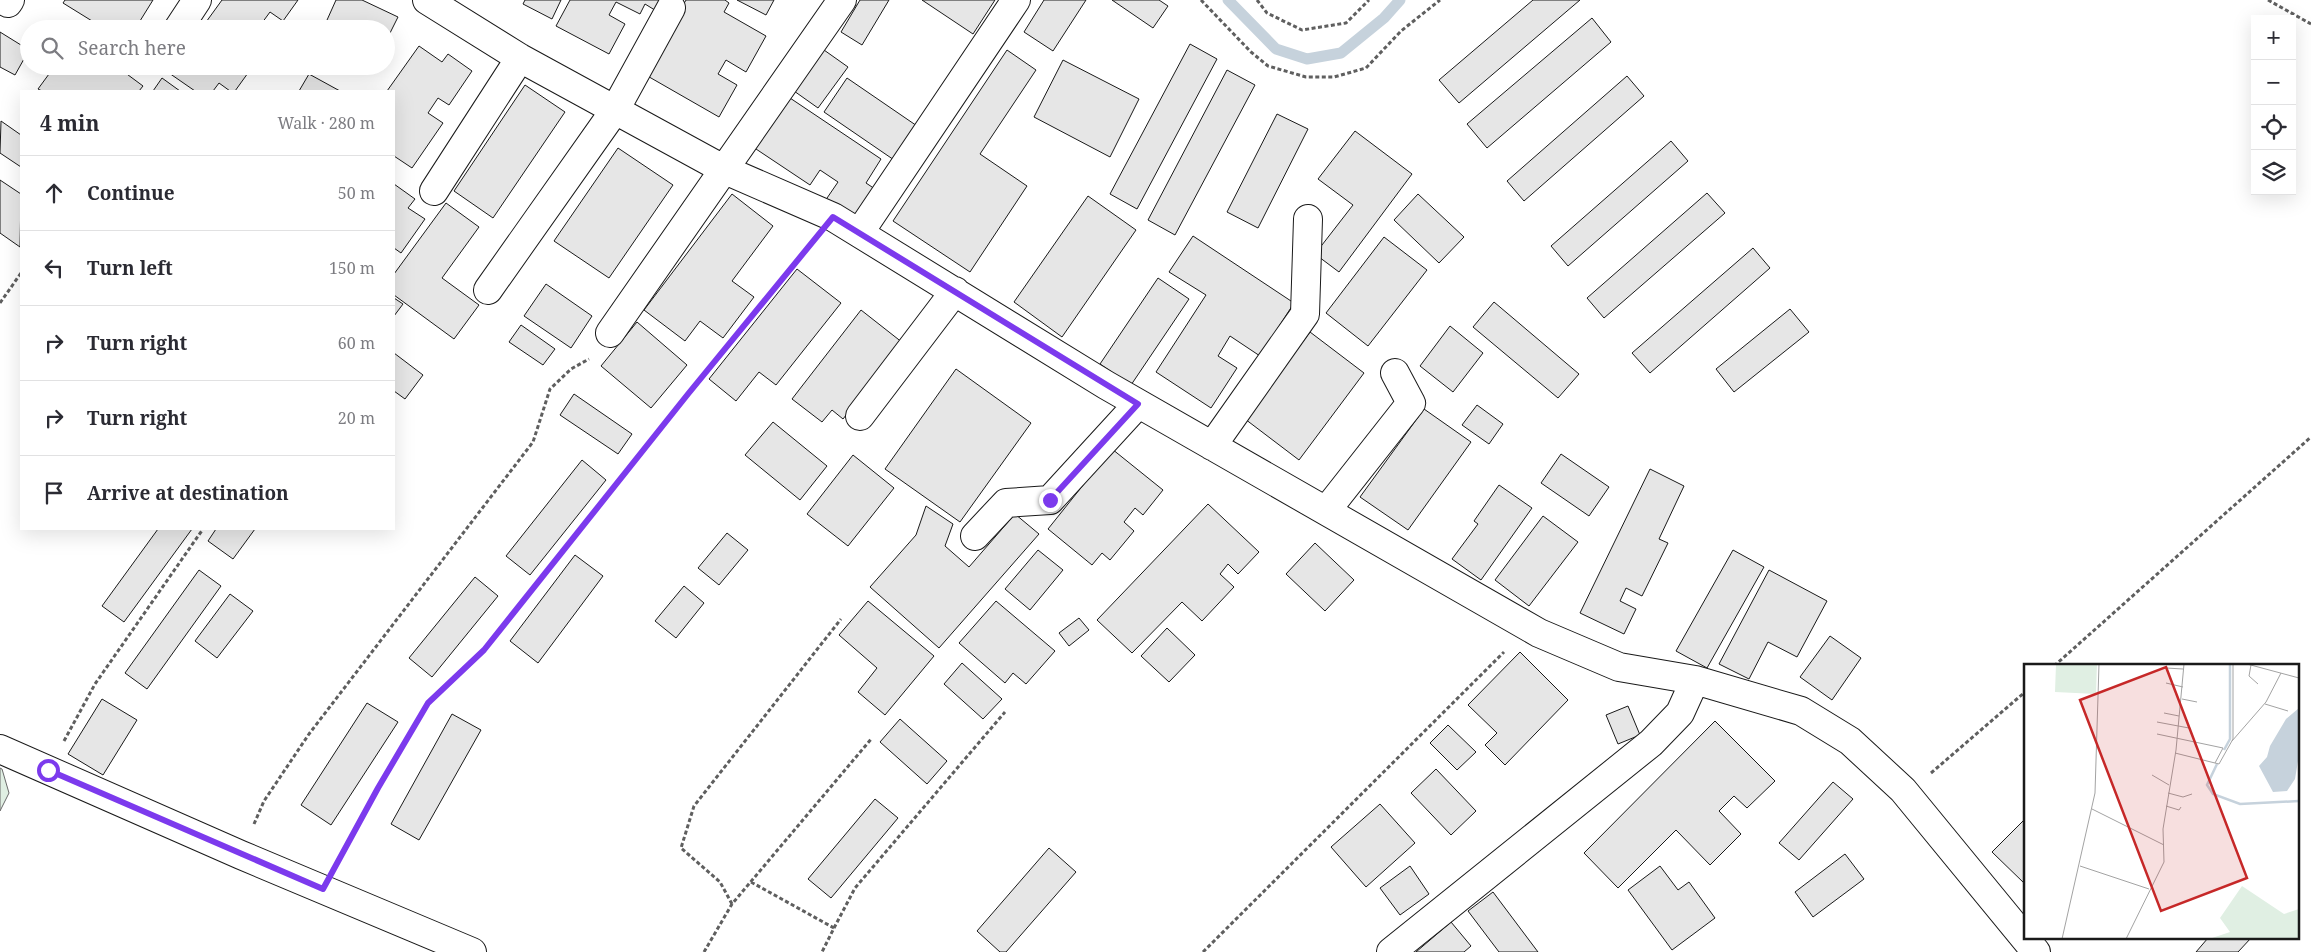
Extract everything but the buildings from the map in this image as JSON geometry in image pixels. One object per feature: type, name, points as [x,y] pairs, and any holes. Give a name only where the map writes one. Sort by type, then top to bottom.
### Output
[{"type":"street","points":[[184,20],[197,0]]},
{"type":"street","points":[[427,0],[520,58],[725,170],[833,217],[860,232],[1138,404],[1529,627],[1619,667],[1695,680],[1801,711],[1850,741],[1903,790],[2024,937]]},
{"type":"street","points":[[610,333],[842,0]]},
{"type":"street","points":[[860,232],[1016,0]]},
{"type":"street","points":[[488,290],[615,110],[672,8]]},
{"type":"street","points":[[434,191],[520,58]]},
{"type":"street","points":[[1212,446],[1305,314],[1308,219]]},
{"type":"street","points":[[860,416],[955,291]]},
{"type":"street","points":[[1326,511],[1411,403],[1395,373]]},
{"type":"street","points":[[975,536],[1006,503],[1050,500],[1138,404]]},
{"type":"street","points":[[1391,952],[1651,743],[1680,713],[1695,680]]},
{"type":"street","points":[[0,750],[241,855],[472,952]]},
{"type":"street","points":[[2026,940],[2036,952]]},
{"type":"path","points":[[1201,0],[1251,52],[1268,66],[1306,77],[1334,77],[1366,68],[1401,30],[1440,0]]},
{"type":"path","points":[[1257,0],[1267,13],[1302,30],[1346,23],[1369,0]]},
{"type":"path","points":[[2268,0],[2311,24]]},
{"type":"path","points":[[323,889],[378,788],[428,703],[484,650],[688,394],[833,217]]},
{"type":"path","points":[[0,303],[20,274]]},
{"type":"path","points":[[241,855],[264,800],[309,734],[533,442],[550,389],[571,369],[595,355],[610,333]]},
{"type":"path","points":[[2056,664],[2311,437]]},
{"type":"path","points":[[48,770],[94,684],[202,530]]},
{"type":"path","points":[[732,904],[720,882],[681,848],[694,806],[841,619]]},
{"type":"path","points":[[1203,952],[1447,711],[1529,627]]},
{"type":"path","points":[[1903,790],[1937,770],[2024,693]]},
{"type":"path","points":[[822,952],[855,888],[1005,712]]},
{"type":"path","points":[[704,952],[732,904],[872,738]]},
{"type":"path","points":[[751,882],[834,928]]},
{"type":"green space","points":[[0,768],[2,769],[9,793],[0,811]]},
{"type":"waterway","points":[[1228,0],[1276,49],[1307,59],[1341,53],[1384,18],[1400,0]]},
{"type":"route","points":[[48,770],[323,889],[378,788],[428,703],[484,650],[688,394],[833,217],[1138,404],[1050,500]]}]
